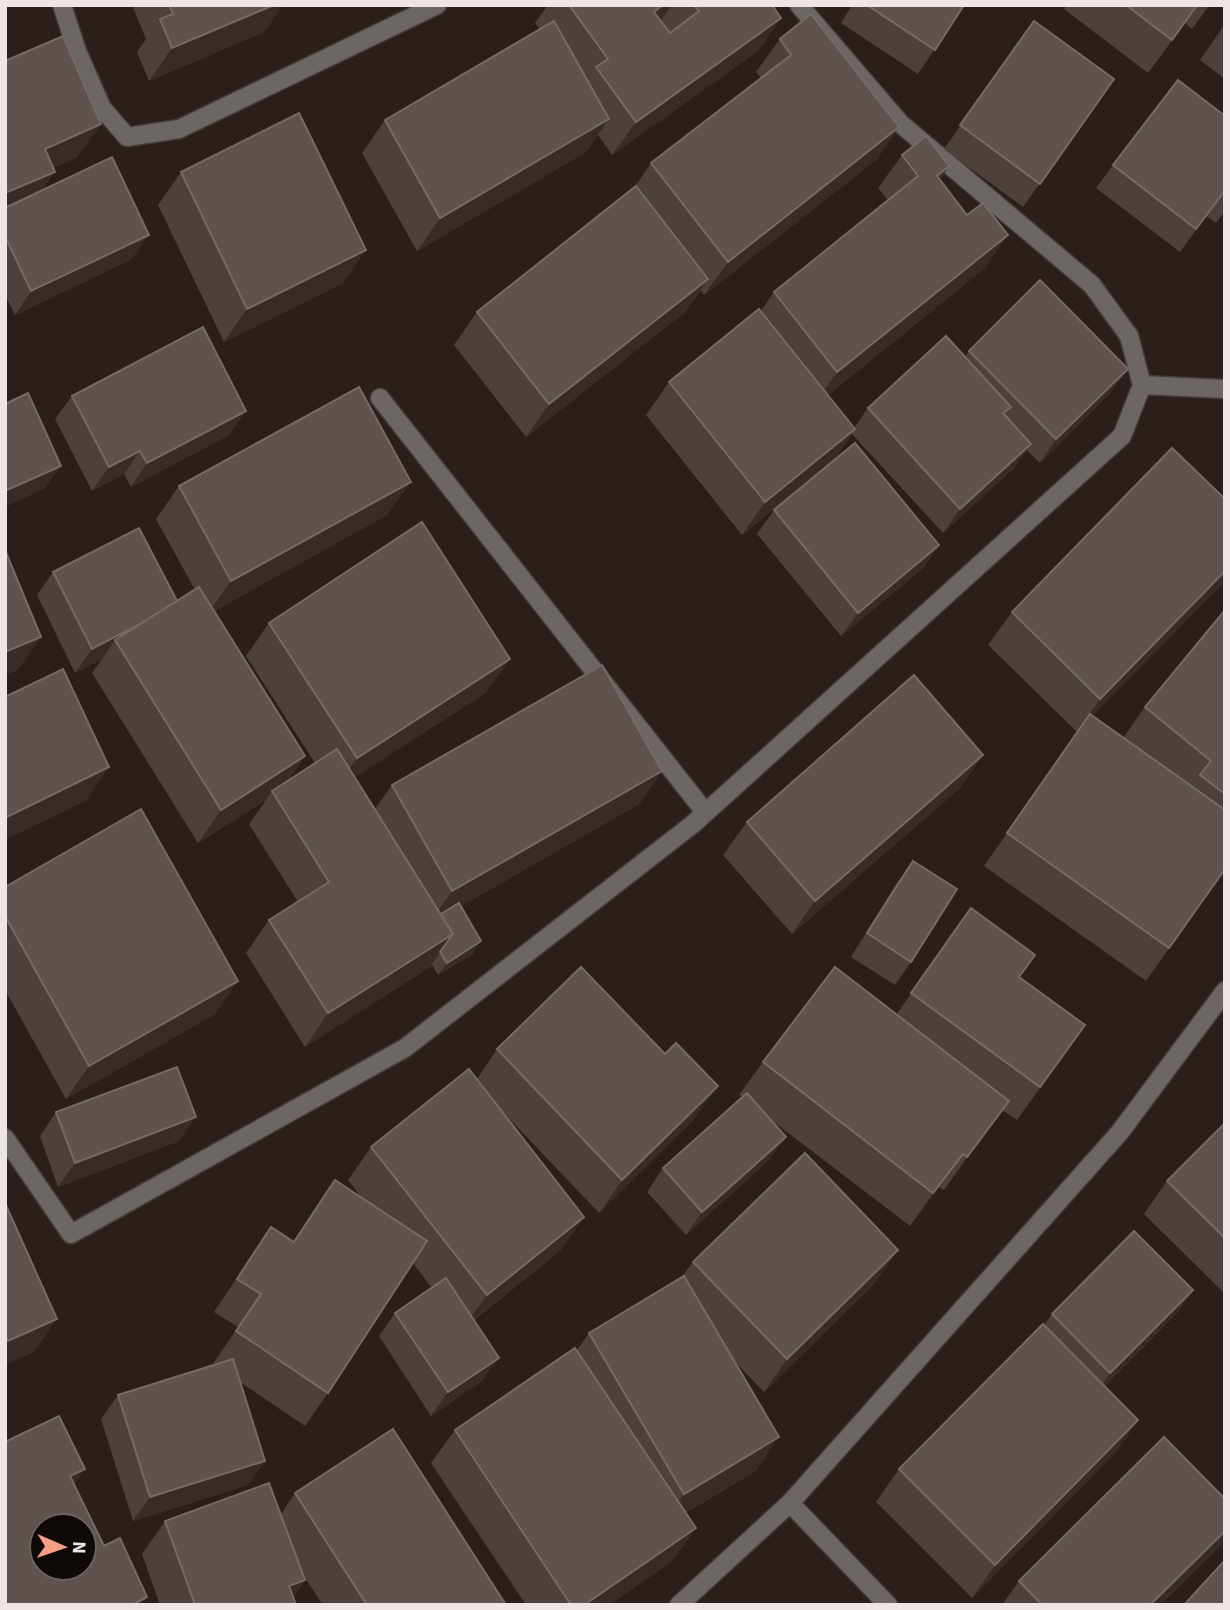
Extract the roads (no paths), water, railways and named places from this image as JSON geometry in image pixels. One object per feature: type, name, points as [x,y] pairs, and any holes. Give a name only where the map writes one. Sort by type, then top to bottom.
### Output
[{"type":"street","points":[[62,5],[77,51],[102,108],[127,136],[179,129],[437,5]]},
{"type":"street","points":[[5,1138],[71,1234],[405,1048],[705,812],[1122,436],[1142,385],[1129,336],[1092,285],[901,124],[799,5]]},
{"type":"street","points":[[1142,385],[1225,389]]},
{"type":"street","points":[[380,398],[705,812]]},
{"type":"street","points":[[679,1605],[790,1503],[1120,1132],[1225,991]]},
{"type":"street","points":[[790,1503],[888,1605]]}]
